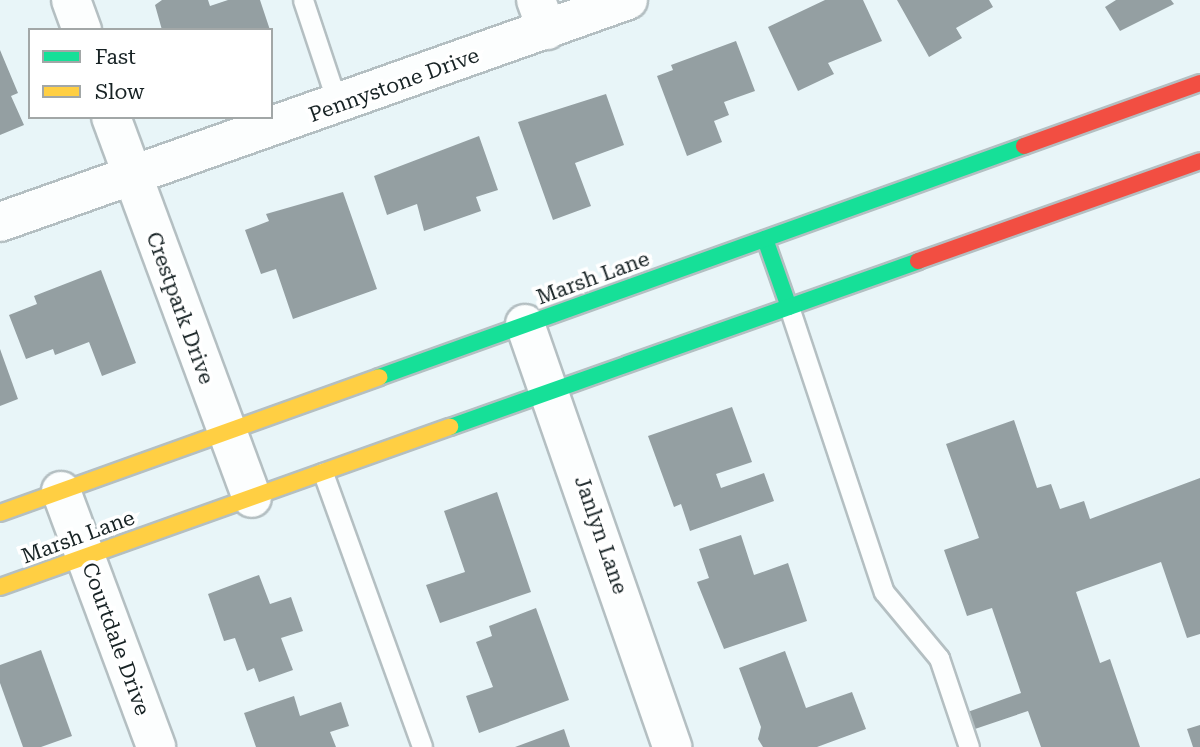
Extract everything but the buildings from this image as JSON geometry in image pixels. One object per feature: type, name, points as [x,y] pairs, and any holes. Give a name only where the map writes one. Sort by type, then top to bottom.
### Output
[{"type":"main road","name":"Marsh Lane","points":[[0,513],[1200,83]]},
{"type":"main road","name":"Marsh Lane","points":[[0,587],[1200,161]]},
{"type":"main road","points":[[765,239],[789,307]]},
{"type":"street","points":[[71,0],[81,28]]},
{"type":"street","name":"Pennystone Drive","points":[[0,222],[338,105],[542,15],[628,0]]},
{"type":"street","name":"Crestpark Drive","points":[[112,119],[252,498]]},
{"type":"street","name":"Janlyn Lane","points":[[525,324],[552,391],[672,747]]},
{"type":"street","name":"Courtdale Drive","points":[[61,491],[156,747]]},
{"type":"lane","points":[[303,0],[338,105]]},
{"type":"lane","points":[[789,307],[884,592],[939,658],[969,747]]},
{"type":"lane","points":[[323,472],[422,747]]},
{"type":"traffic: fast","points":[[379,377],[1024,146]]},
{"type":"traffic: fast","points":[[765,239],[789,307]]},
{"type":"traffic: fast","points":[[450,427],[918,261]]},
{"type":"traffic: slow","points":[[0,513],[379,377]]},
{"type":"traffic: slow","points":[[0,587],[450,427]]},
{"type":"traffic: jam","points":[[1024,146],[1200,83]]},
{"type":"traffic: jam","points":[[918,261],[1200,161]]}]
